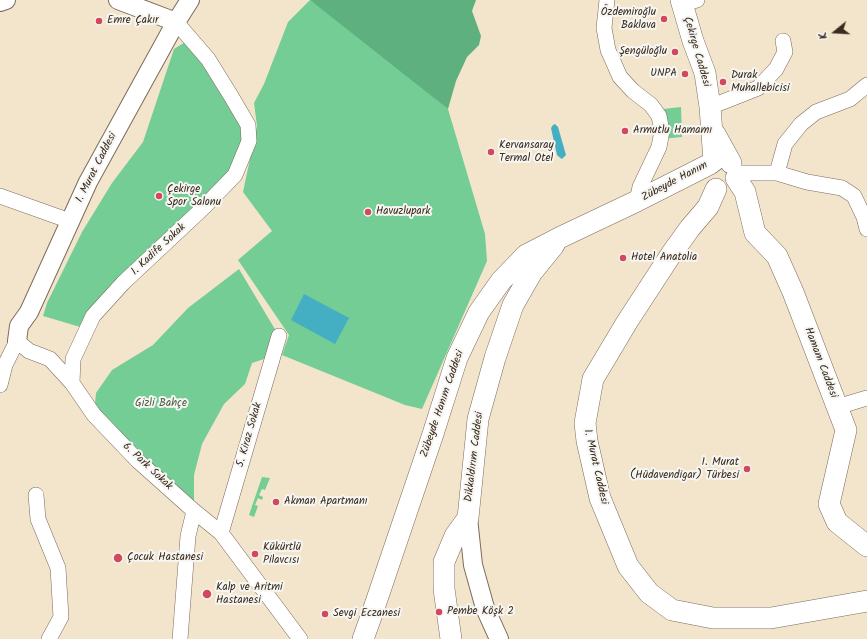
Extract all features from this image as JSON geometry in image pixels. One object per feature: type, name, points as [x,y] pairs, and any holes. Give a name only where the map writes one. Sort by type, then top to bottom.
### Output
[{"type":"main road","name":"Çekirge Caddesi","points":[[687,1],[693,41],[705,74],[711,118],[722,173]]},
{"type":"main road","name":"Zübeyde Hanım","points":[[637,202],[722,173]]},
{"type":"main road","name":"Hamam Caddesi","points":[[722,173],[745,192],[755,234],[777,256],[793,292],[846,430],[829,504],[837,522],[867,546]]},
{"type":"main road","name":"1. Murat Caddesi","points":[[722,173],[708,207],[690,228],[672,253],[627,322],[594,379],[584,423],[600,498],[628,566],[649,593],[672,610],[713,618],[771,618],[867,601]]},
{"type":"main road","name":"Zübeyde Hanım Caddesi","points":[[363,639],[433,434],[457,358],[479,312],[501,281],[526,255],[558,238],[637,202]]},
{"type":"main road","name":"Dikkaldırım Caddesi","points":[[451,639],[444,589],[444,562],[455,536],[468,518],[478,419],[495,358],[513,305],[532,272],[558,238]]},
{"type":"street","points":[[0,2],[6,0]]},
{"type":"street","points":[[118,0],[176,22]]},
{"type":"street","name":"1. Murat Caddesi","points":[[17,341],[20,326],[29,312],[88,182],[176,22],[190,0]]},
{"type":"street","points":[[607,0],[604,28],[608,50],[620,77],[633,91],[651,105],[659,116],[662,131],[659,147],[640,187],[637,202]]},
{"type":"street","name":"1. Kadife Sokak","points":[[72,383],[74,359],[92,316],[123,283],[202,210],[234,175],[250,141],[248,125],[208,59],[176,22]]},
{"type":"street","points":[[711,118],[758,88],[776,70],[785,52],[783,41]]},
{"type":"street","points":[[777,173],[785,144],[801,124],[816,112],[850,99],[867,84]]},
{"type":"street","points":[[722,173],[777,173],[807,182],[842,188],[854,196],[864,217],[867,229]]},
{"type":"street","points":[[0,196],[70,221]]},
{"type":"street","name":"5. Kiraz Sokak","points":[[221,533],[279,336]]},
{"type":"street","points":[[0,385],[5,365],[17,341]]},
{"type":"street","name":"6. Park Sokak","points":[[17,341],[29,351],[50,359],[72,383],[94,415],[138,461],[221,533],[300,639]]},
{"type":"street","points":[[837,407],[867,398]]},
{"type":"street","points":[[36,495],[38,519],[58,568],[61,617],[50,639]]},
{"type":"street","points":[[180,639],[188,536],[194,511]]},
{"type":"street","points":[[468,518],[474,564],[485,608],[499,639]]},
{"type":"green space","name":"Havuzlupark","points":[[310,0],[352,30],[448,109],[485,234],[487,261],[422,409],[405,405],[282,355],[289,335],[238,260],[272,231],[243,192],[257,126],[254,103],[264,84],[288,22]]},
{"type":"green space","points":[[310,0],[476,0],[472,11],[481,36],[479,45],[467,57],[456,81],[448,109]]},
{"type":"green space","name":"Çekirge Spor Salonu","points":[[190,39],[248,125],[235,175],[87,329],[43,316],[47,303],[82,232],[112,183],[143,142],[174,49]]},
{"type":"green space","points":[[681,107],[682,137],[661,139],[654,110]]},
{"type":"green space","name":"Gizli Bahçe","points":[[239,269],[279,336],[273,356],[252,363],[245,384],[224,404],[202,444],[194,475],[194,511],[94,415],[96,393],[112,370],[153,345],[188,308]]},
{"type":"green space","points":[[262,477],[270,478],[265,490],[262,489],[259,495],[263,497],[262,500],[258,498],[255,505],[258,506],[254,517],[249,515]]},
{"type":"water","points":[[555,124],[558,127],[566,155],[562,159],[557,155],[551,128]]},
{"type":"water","points":[[304,294],[349,318],[335,344],[291,320]]},
{"type":"place","name":"Özdemiroğlu Baklava","points":[[664,19]]},
{"type":"place","name":"Emre Çakır","points":[[99,21]]},
{"type":"place","name":"Şengüloğlu","points":[[675,52]]},
{"type":"place","name":"UNPA","points":[[685,74]]},
{"type":"place","name":"Durak Muhallebicisi","points":[[723,82]]},
{"type":"place","name":"Armutlu Hamamı","points":[[625,131]]},
{"type":"place","name":"Kervansaray Termal Otel","points":[[491,152]]},
{"type":"place","name":"Çekirge Spor Salonu","points":[[159,196]]},
{"type":"place","name":"Havuzlupark","points":[[368,212]]},
{"type":"place","name":"Hotel Anatolia","points":[[623,258]]},
{"type":"place","name":"I. Murat (Hüdavendigar) Türbesi","points":[[747,469]]},
{"type":"place","name":"Akman Apartmanı","points":[[276,502]]},
{"type":"place","name":"Kükürtlü Pilavcısı","points":[[255,554]]},
{"type":"place","name":"Çocuk Hastanesi","points":[[118,558]]},
{"type":"place","name":"Kalp ve Aritmi Hastanesi","points":[[207,594]]},
{"type":"place","name":"Pembe Köşk 2","points":[[439,612]]},
{"type":"place","name":"Sevgi Eczanesi","points":[[325,614]]}]
